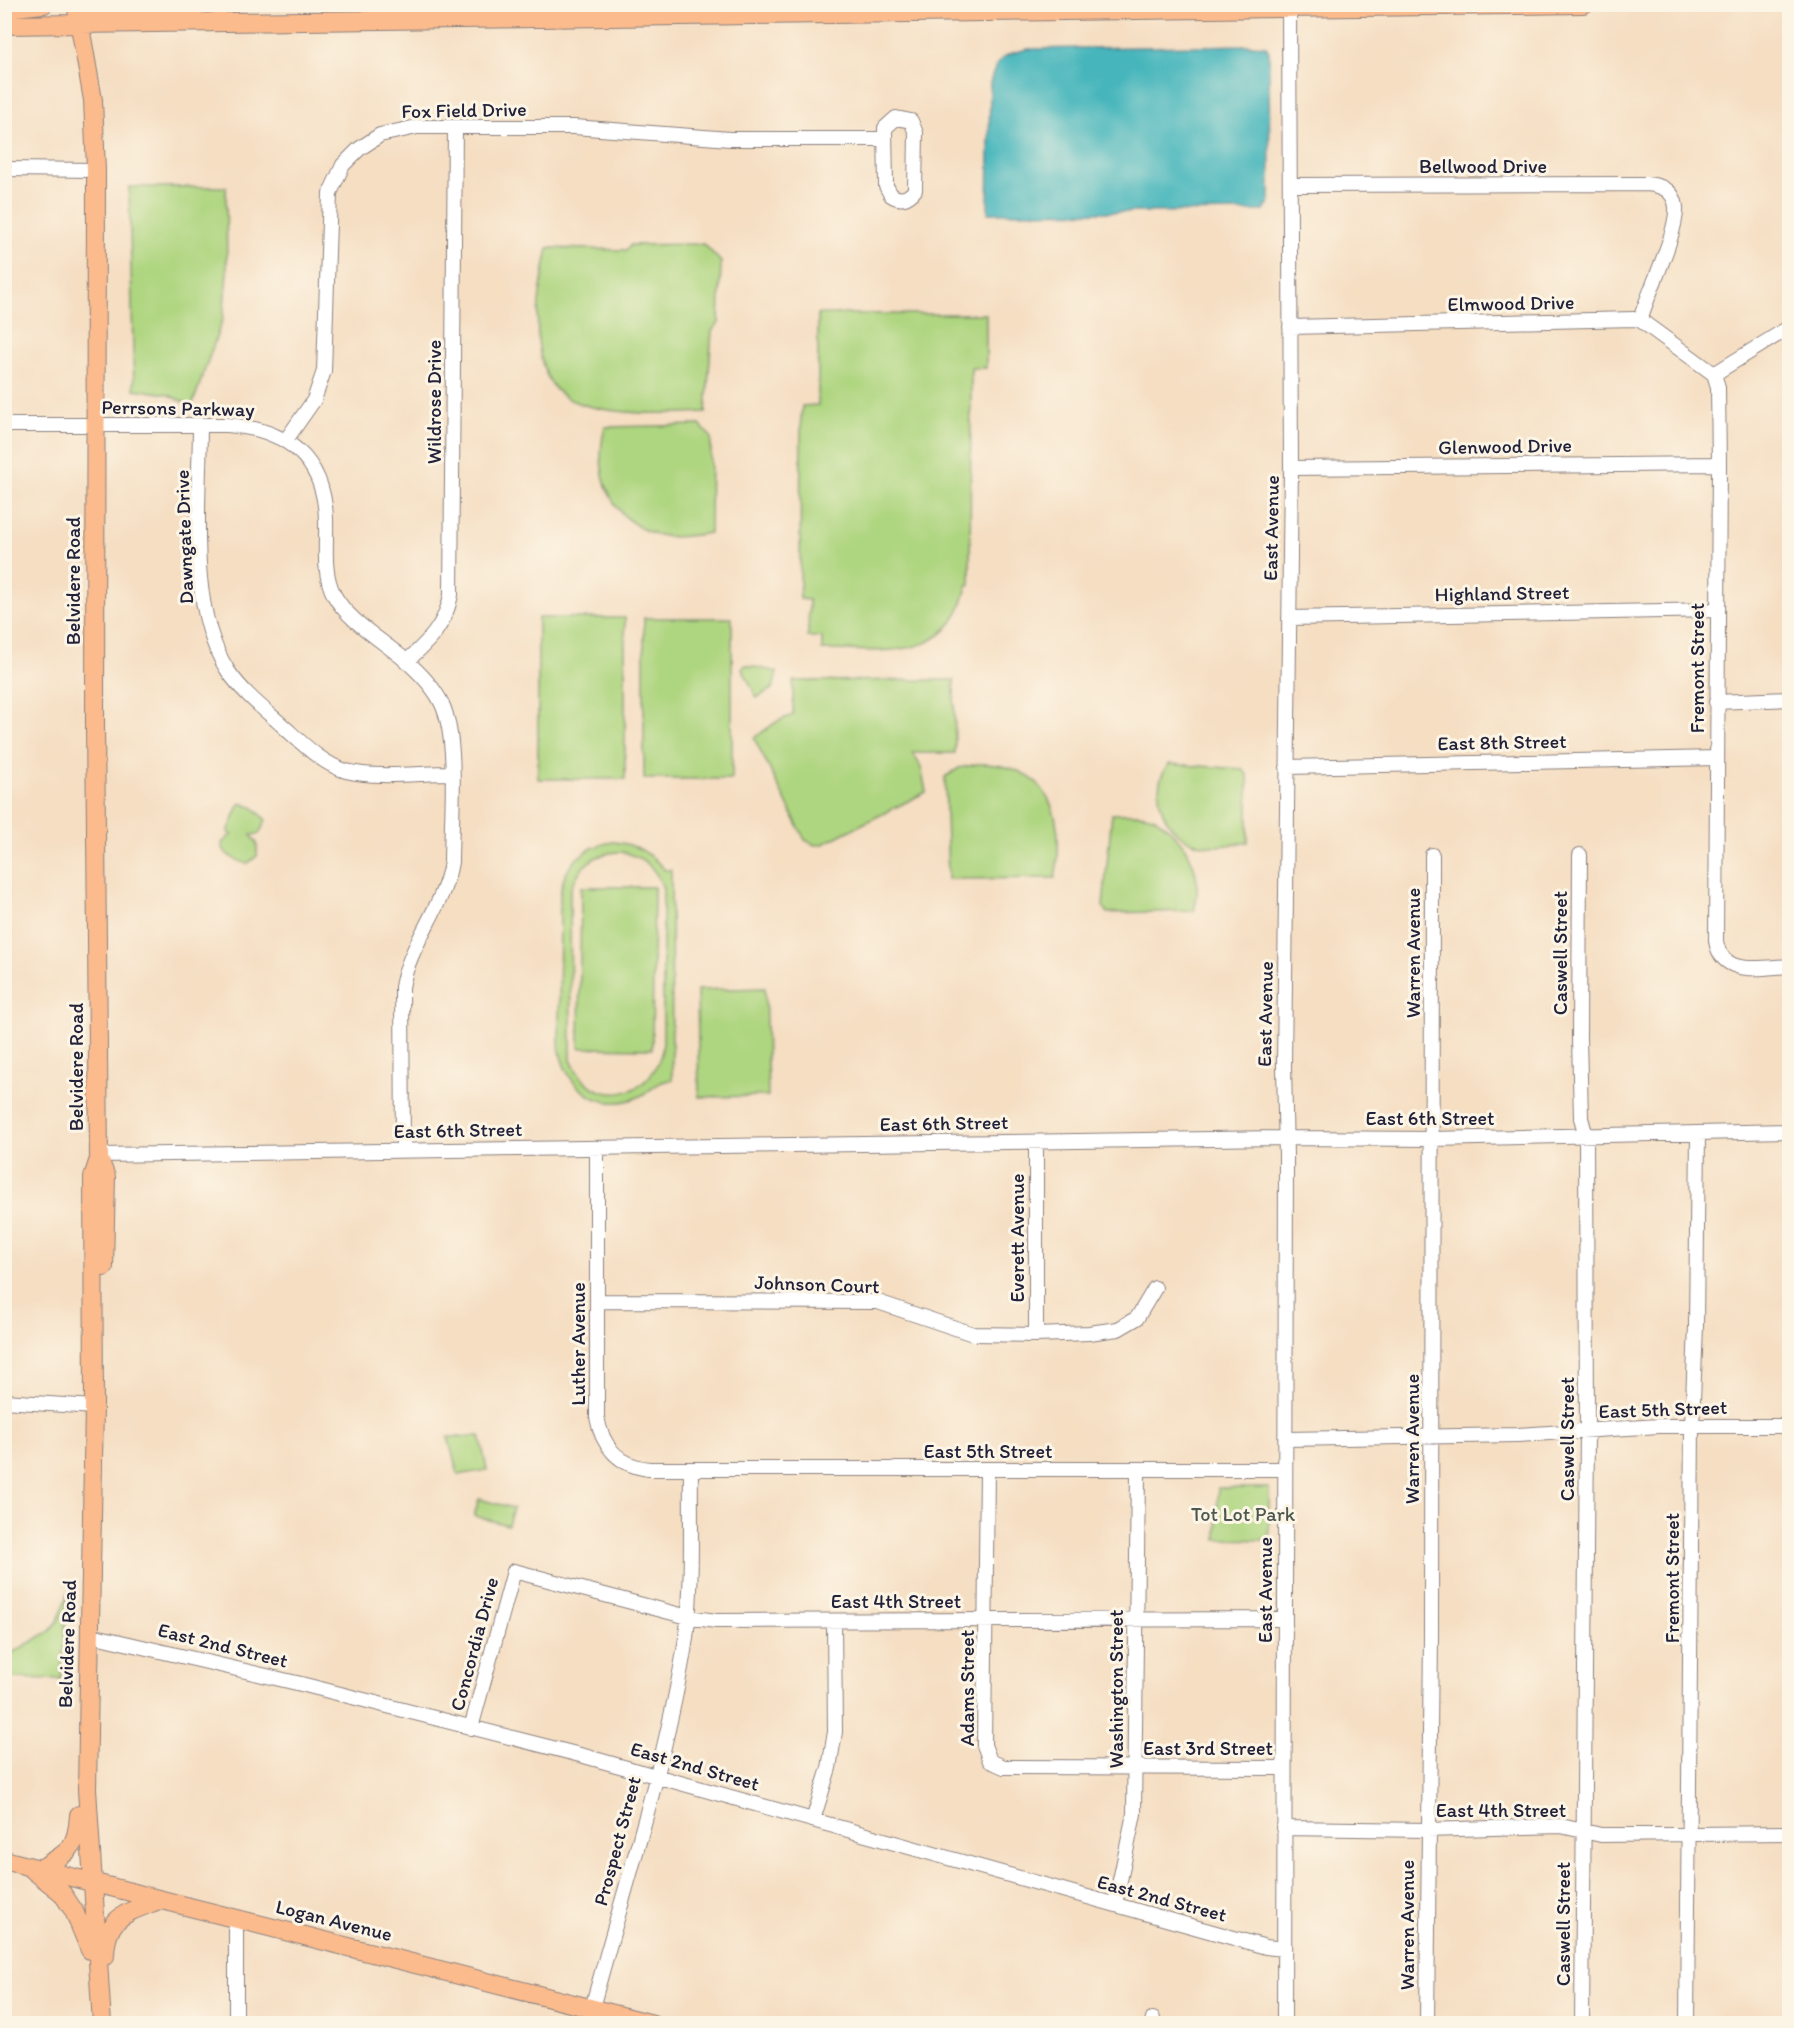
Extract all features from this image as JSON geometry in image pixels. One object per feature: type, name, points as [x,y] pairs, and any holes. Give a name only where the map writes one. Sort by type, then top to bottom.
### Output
[{"type":"main road","points":[[4,8],[45,4]]},
{"type":"main road","name":"Belvidere Road","points":[[76,4],[93,100],[96,170],[95,723],[99,1157],[93,1177],[94,1407],[87,1763],[91,1882]]},
{"type":"main road","points":[[78,23],[99,13],[118,10],[203,4]]},
{"type":"main road","points":[[1103,11],[1122,4]]},
{"type":"main road","points":[[4,25],[1103,11],[1291,6],[1584,4]]},
{"type":"main road","points":[[87,1763],[80,1788],[78,1831],[75,1844],[65,1856],[35,1868],[62,1893],[74,1911],[90,1950]]},
{"type":"main road","name":"Logan Avenue","points":[[4,1860],[653,2024]]},
{"type":"main road","points":[[91,1882],[92,2024]]},
{"type":"main road","points":[[91,1882],[102,2024]]},
{"type":"main road","points":[[100,1993],[104,1975],[105,1937],[110,1928],[121,1915],[159,1900]]},
{"type":"street","name":"East Avenue","points":[[1284,2024],[1283,1768],[1286,1439],[1284,1138],[1291,468],[1291,6]]},
{"type":"street","points":[[896,118],[907,119],[915,128],[916,185],[907,198],[896,198],[887,190],[885,139],[887,125],[896,118]]},
{"type":"street","name":"Fox Field Drive","points":[[286,440],[314,400],[324,371],[328,203],[338,173],[359,149],[380,135],[417,127],[596,128],[748,140],[885,139]]},
{"type":"street","name":"Wildrose Drive","points":[[406,662],[438,631],[444,621],[451,595],[454,127]]},
{"type":"street","points":[[4,169],[96,170]]},
{"type":"street","name":"Bellwood Drive","points":[[1290,185],[1646,184],[1663,187],[1672,196],[1675,215],[1640,320]]},
{"type":"street","points":[[1640,320],[1714,374],[1790,327]]},
{"type":"street","name":"Elmwood Drive","points":[[1290,327],[1640,320]]},
{"type":"street","name":"Fremont Street","points":[[1714,374],[1718,387],[1719,464],[1716,941],[1718,952],[1725,961],[1740,968],[1790,966]]},
{"type":"street","name":"Perrsons Parkway","points":[[4,425],[200,425],[257,428],[286,440],[309,463],[320,484],[326,518],[327,577],[333,593],[345,610],[406,662],[434,690],[446,713],[450,733],[451,862],[447,883],[407,966],[401,993],[403,1150]]},
{"type":"street","name":"Dawngate Drive","points":[[200,425],[201,584],[207,620],[217,649],[230,673],[248,695],[309,749],[334,766],[359,774],[451,773]]},
{"type":"street","name":"Glenwood Drive","points":[[1291,468],[1719,464]]},
{"type":"street","name":"Highland Street","points":[[1289,618],[1717,610]]},
{"type":"street","points":[[1716,702],[1790,699]]},
{"type":"street","name":"East 8th Street","points":[[1287,768],[1717,758]]},
{"type":"street","name":"Warren Avenue","points":[[1427,2024],[1427,1830],[1431,1635],[1432,855]]},
{"type":"street","name":"Caswell Street","points":[[1580,855],[1579,1038],[1581,1118],[1586,1136],[1587,1431],[1582,2024]]},
{"type":"street","name":"East 6th Street","points":[[99,1157],[403,1150],[1284,1138],[1433,1139],[1790,1131]]},
{"type":"street","name":"Fremont Street","points":[[1687,2024],[1692,1425],[1697,1314],[1698,1133]]},
{"type":"street","name":"Everett Avenue","points":[[1036,1142],[1036,1335]]},
{"type":"street","name":"Luther Avenue","points":[[597,1149],[597,1417],[605,1443],[617,1457],[640,1468],[691,1470]]},
{"type":"street","name":"Johnson Court","points":[[597,1301],[878,1302],[973,1334],[1089,1334],[1118,1329],[1137,1318],[1155,1288]]},
{"type":"street","points":[[4,1401],[94,1407]]},
{"type":"street","name":"East 5th Street","points":[[1286,1439],[1587,1431],[1692,1425],[1790,1426]]},
{"type":"street","name":"East 5th Street","points":[[691,1470],[1285,1470]]},
{"type":"street","name":"Prospect Street","points":[[592,2008],[655,1775],[684,1650],[688,1617],[691,1470]]},
{"type":"street","name":"Adams Street","points":[[987,1471],[984,1745],[990,1761]]},
{"type":"street","name":"Washington Street","points":[[1114,1904],[1134,1814],[1138,1471]]},
{"type":"street","name":"East 4th Street","points":[[514,1571],[688,1617],[716,1621],[1284,1619]]},
{"type":"street","name":"Concordia Drive","points":[[471,1728],[514,1571]]},
{"type":"street","points":[[813,1820],[829,1768],[835,1731],[834,1621]]},
{"type":"street","name":"East 2nd Street","points":[[91,1635],[301,1684],[655,1775],[1266,1947],[1283,1949]]},
{"type":"street","name":"East 3rd Street","points":[[990,1761],[1004,1767],[1283,1768]]},
{"type":"street","name":"East 4th Street","points":[[1283,1828],[1427,1830],[1561,1826],[1601,1835],[1790,1833]]},
{"type":"street","points":[[236,1919],[236,2024]]},
{"type":"green space","points":[[129,187],[226,187],[227,273],[223,318],[192,406],[167,394],[134,389]]},
{"type":"green space","points":[[704,244],[721,262],[719,323],[712,331],[706,412],[648,413],[601,409],[581,404],[564,396],[553,386],[545,371],[538,337],[539,300],[548,248],[626,250],[631,245]]},
{"type":"green space","points":[[818,314],[986,314],[986,368],[971,368],[970,585],[967,585],[959,611],[947,629],[931,640],[912,647],[868,651],[822,650],[822,637],[808,637],[809,600],[800,599],[801,420],[802,406],[818,405]]},
{"type":"green space","points":[[700,425],[711,437],[710,533],[671,537],[642,529],[617,507],[609,493],[601,461],[605,427]]},
{"type":"green space","points":[[538,618],[625,618],[625,779],[538,779]]},
{"type":"green space","points":[[644,618],[732,618],[732,779],[644,779]]},
{"type":"green space","points":[[746,665],[777,672],[773,688],[757,698],[742,668]]},
{"type":"green space","points":[[954,680],[955,753],[913,753],[921,767],[926,792],[823,844],[815,845],[805,840],[754,738],[778,721],[793,715],[793,681]]},
{"type":"green space","points":[[978,764],[1002,766],[1022,773],[1037,783],[1048,797],[1058,834],[1055,878],[948,879],[945,777],[959,768]]},
{"type":"green space","points":[[1169,764],[1243,769],[1248,776],[1248,842],[1220,846],[1199,844],[1182,836],[1173,828],[1161,808],[1159,796],[1163,774]]},
{"type":"green space","points":[[240,803],[254,808],[266,820],[259,834],[251,835],[257,843],[257,856],[247,864],[227,854],[222,843],[232,834],[228,832]]},
{"type":"green space","points":[[1112,814],[1148,815],[1162,823],[1177,837],[1194,866],[1197,887],[1194,911],[1107,913],[1103,906]]},
{"type":"green space","points":[[613,842],[636,847],[648,854],[665,870],[671,870],[672,1080],[662,1082],[641,1096],[621,1102],[607,1102],[583,1091],[566,1070],[559,1043],[562,885],[565,875],[576,859],[602,844]],"holes":[[[622,852],[648,864],[663,888],[663,1043],[658,1062],[649,1077],[637,1087],[623,1092],[608,1093],[594,1088],[581,1077],[571,1060],[570,891],[578,874],[589,862],[604,854]]]},
{"type":"green space","points":[[581,887],[654,887],[652,1049],[579,1048]]},
{"type":"green space","points":[[765,988],[768,1096],[699,1097],[697,990]]},
{"type":"green space","points":[[480,1436],[487,1470],[458,1475],[448,1437]]},
{"type":"green space","name":"Tot Lot Park","points":[[1218,1488],[1269,1488],[1269,1540],[1217,1539]]},
{"type":"green space","points":[[479,1499],[513,1508],[508,1525],[474,1516]]},
{"type":"green space","points":[[68,1592],[61,1679],[5,1678],[5,1657],[50,1631],[58,1621]]},
{"type":"water","points":[[1266,46],[1269,52],[1270,201],[1264,211],[988,213],[990,83],[998,62],[1006,56],[1028,49]]}]
